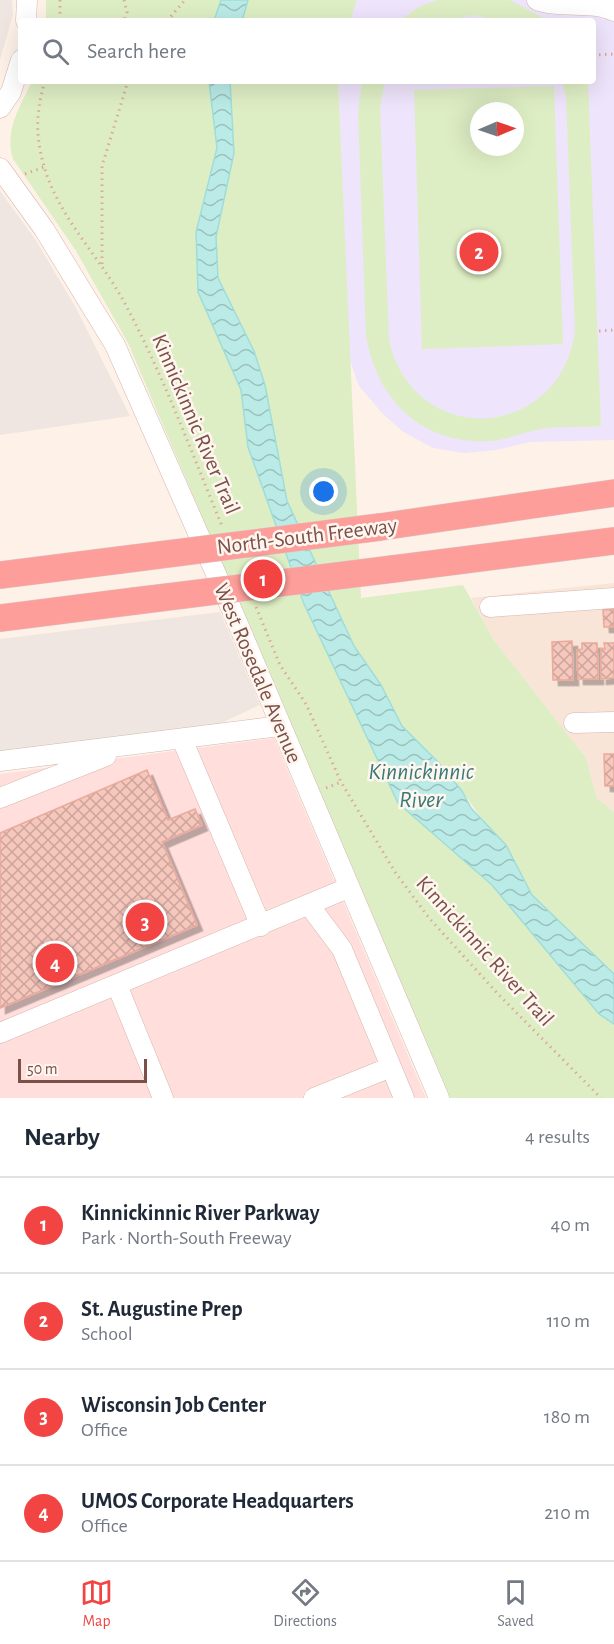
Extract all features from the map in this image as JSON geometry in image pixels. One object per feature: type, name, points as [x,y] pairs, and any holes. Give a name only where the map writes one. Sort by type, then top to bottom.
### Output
[{"type":"highway","name":"North-South Freeway","points":[[0,575],[614,493]]},
{"type":"highway","name":"North-South Freeway","points":[[0,618],[614,541]]},
{"type":"street","points":[[26,18],[27,0]]},
{"type":"street","points":[[537,0],[591,2],[614,11]]},
{"type":"street","points":[[0,108],[11,92],[18,70]]},
{"type":"street","name":"West Rosedale Avenue","points":[[0,168],[45,229],[115,345],[235,617],[439,1098]]},
{"type":"street","points":[[490,607],[614,598]]},
{"type":"street","points":[[574,723],[614,722]]},
{"type":"street","points":[[0,761],[280,726]]},
{"type":"street","points":[[182,739],[261,926]]},
{"type":"street","points":[[0,798],[134,745]]},
{"type":"street","points":[[0,1033],[348,888]]},
{"type":"street","points":[[309,905],[342,949],[404,1098]]},
{"type":"street","points":[[117,985],[163,1098]]},
{"type":"street","points":[[314,1098],[391,1067]]},
{"type":"path","points":[[60,0],[60,18]]},
{"type":"path","points":[[124,0],[127,12],[125,18]]},
{"type":"path","points":[[170,18],[185,0]]},
{"type":"path","points":[[596,55],[614,54]]},
{"type":"path","name":"Kinnickinnic River Trail","points":[[44,84],[36,119],[37,137],[52,188],[102,266],[151,357],[225,532]]},
{"type":"path","points":[[102,266],[102,166],[127,84]]},
{"type":"path","points":[[25,174],[44,167]]},
{"type":"path","points":[[599,331],[614,330]]},
{"type":"path","name":"Kinnickinnic River Trail","points":[[252,596],[280,665],[306,704],[341,782],[395,872],[429,918],[573,1072],[601,1098]]},
{"type":"path","points":[[321,790],[341,782]]},
{"type":"shaded area","points":[[0,0],[12,0],[13,14],[0,60]]},
{"type":"shaded area","points":[[357,0],[614,0],[614,440],[530,442],[496,450],[464,453],[433,448],[402,431],[382,413],[359,386],[349,358],[338,84],[596,84],[596,18],[351,18]]},
{"type":"shaded area","points":[[0,191],[35,239],[76,308],[130,416],[0,435]]},
{"type":"shaded area","points":[[614,583],[614,812],[597,798],[586,758],[494,640],[471,598]]},
{"type":"shaded area","points":[[220,612],[260,705],[215,726],[0,751],[0,639]]},
{"type":"shaded area","points":[[274,738],[426,1098],[0,1098],[0,774]]},
{"type":"green space","points":[[46,0],[221,0],[215,18],[46,18]]},
{"type":"green space","points":[[248,0],[357,0],[351,18],[243,18]]},
{"type":"green space","points":[[437,0],[510,0],[543,18],[488,18],[474,15],[458,18],[403,18],[420,6]]},
{"type":"green space","points":[[30,84],[209,84],[217,148],[196,232],[198,292],[241,390],[248,447],[304,604],[398,803],[492,885],[599,1014],[614,1024],[614,1098],[450,1098],[128,343],[76,251],[13,159],[10,138],[18,109]]},
{"type":"green space","points":[[230,84],[338,84],[361,598],[463,585],[494,640],[586,758],[597,798],[614,812],[614,974],[532,895],[519,871],[462,791],[402,726],[381,685],[360,659],[287,501],[265,385],[254,351],[218,278],[216,237],[234,153]]},
{"type":"green space","points":[[362,84],[384,84],[380,107],[389,340],[403,376],[426,401],[455,415],[486,418],[516,411],[543,394],[564,367],[575,330],[566,98],[563,84],[588,84],[601,426],[549,428],[494,441],[464,440],[442,435],[422,426],[392,398],[380,379],[366,336],[358,113]]},
{"type":"green space","points":[[554,86],[563,344],[422,349],[414,90]]},
{"type":"water","points":[[221,0],[248,0],[243,18],[215,18]]},
{"type":"water","name":"Kinnickinnic River","points":[[209,84],[230,84],[234,153],[216,237],[218,278],[254,351],[265,385],[287,501],[354,646],[381,685],[402,726],[438,762],[462,791],[471,808],[506,845],[532,895],[614,974],[614,1024],[599,1014],[492,885],[398,803],[304,604],[248,447],[241,390],[198,292],[196,232],[217,148]]},
{"type":"building","points":[[614,609],[614,627],[604,627],[603,610]]},
{"type":"building","points":[[572,641],[573,680],[553,680],[552,642]]},
{"type":"building","points":[[582,643],[597,643],[598,679],[578,679],[577,650],[582,649]]},
{"type":"building","points":[[604,643],[614,643],[614,678],[601,679],[601,649],[605,649]]},
{"type":"building","points":[[604,754],[614,754],[614,786],[605,786]]},
{"type":"building","points":[[147,770],[168,820],[195,809],[202,825],[162,842],[197,925],[0,1008],[0,833]]},
{"type":"place","name":"St. Augustine Prep","points":[[479,252]]},
{"type":"place","name":"Kinnickinnic River Parkway","points":[[263,579]]},
{"type":"place","name":"Wisconsin Job Center","points":[[145,922]]},
{"type":"place","name":"UMOS Corporate Headquarters","points":[[55,963]]}]
